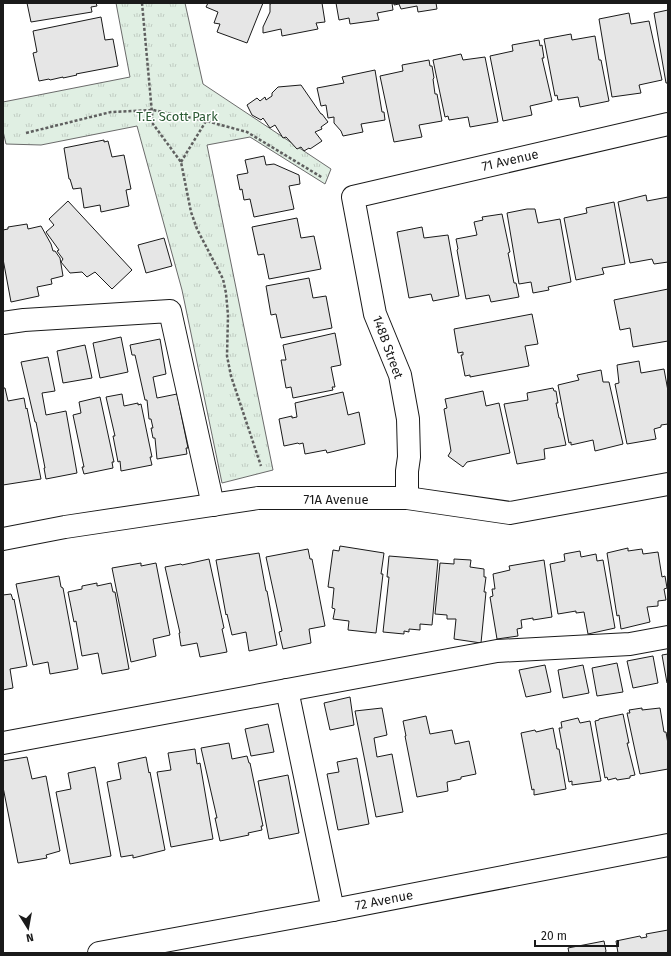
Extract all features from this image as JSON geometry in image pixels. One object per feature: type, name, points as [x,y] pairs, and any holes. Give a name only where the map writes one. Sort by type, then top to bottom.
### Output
[{"type":"street","name":"71 Avenue","points":[[353,197],[668,124]]},
{"type":"street","name":"148B Street","points":[[353,197],[375,314],[400,375],[408,419],[409,450],[407,498]]},
{"type":"street","points":[[3,324],[24,320],[170,312],[213,505]]},
{"type":"street","name":"71A Avenue","points":[[3,539],[258,498],[407,498],[510,513],[668,484]]},
{"type":"street","points":[[3,742],[497,651],[630,644],[668,637]]},
{"type":"street","points":[[287,690],[333,910]]},
{"type":"street","name":"72 Avenue","points":[[99,953],[333,910],[668,845]]},
{"type":"path","points":[[142,3],[153,110],[153,124],[181,162],[191,212],[197,229],[223,279],[228,315],[227,356],[231,376],[261,466]]},
{"type":"path","points":[[26,133],[111,112],[153,110],[206,121],[247,132],[323,178]]},
{"type":"path","points":[[181,162],[206,121]]},
{"type":"green space","name":"T.E. Scott Park","points":[[116,3],[185,3],[203,84],[331,169],[325,184],[250,137],[207,145],[273,470],[222,483],[182,290],[137,126],[41,145],[6,144],[3,131],[3,102],[130,77]]},
{"type":"building","points":[[27,3],[96,3],[97,6],[91,7],[92,12],[31,22]]},
{"type":"building","points":[[208,3],[263,3],[247,43],[217,32],[220,24],[214,23],[218,12],[206,7]]},
{"type":"building","points":[[322,3],[325,22],[316,23],[318,29],[282,36],[281,29],[263,33],[263,27],[270,12],[270,4]]},
{"type":"building","points":[[336,3],[392,3],[393,10],[377,13],[379,20],[350,24],[349,18],[339,20]]},
{"type":"building","points":[[394,3],[436,3],[437,9],[418,12],[417,6],[401,9],[399,4],[394,5]]},
{"type":"building","points":[[668,10],[668,83],[666,83],[654,13]]},
{"type":"building","points":[[629,13],[631,24],[649,21],[662,80],[639,85],[641,93],[612,97],[599,19]]},
{"type":"building","points":[[101,17],[105,40],[113,39],[118,66],[63,78],[39,81],[33,53],[37,52],[33,31]]},
{"type":"building","points":[[571,34],[572,40],[595,36],[609,101],[580,107],[578,97],[558,100],[557,95],[555,96],[544,39]]},
{"type":"building","points":[[539,40],[540,46],[542,45],[544,58],[542,58],[552,101],[530,106],[532,115],[503,121],[490,56],[513,51],[512,45]]},
{"type":"building","points":[[461,54],[463,60],[485,57],[498,122],[470,127],[468,117],[449,120],[448,116],[445,117],[433,60]]},
{"type":"building","points":[[429,60],[430,66],[432,66],[435,94],[437,94],[442,121],[419,125],[422,137],[394,142],[380,76],[403,71],[402,65]]},
{"type":"building","points":[[375,70],[382,112],[384,112],[385,120],[361,124],[363,132],[343,136],[341,131],[334,123],[334,117],[328,118],[326,105],[321,106],[317,88],[344,83],[342,77]]},
{"type":"building","points":[[301,85],[328,122],[321,127],[322,129],[315,132],[322,141],[304,151],[301,147],[297,149],[286,137],[283,138],[275,125],[270,128],[263,118],[261,120],[252,115],[247,105],[257,98],[260,101],[265,97],[266,100],[272,96],[272,93],[278,87]]},
{"type":"building","points":[[104,140],[104,142],[108,141],[112,157],[124,155],[131,189],[126,190],[129,206],[101,212],[100,205],[84,208],[81,188],[73,189],[69,179],[64,148]]},
{"type":"building","points":[[264,156],[266,165],[274,164],[299,175],[300,184],[289,186],[294,209],[254,217],[250,199],[244,200],[237,175],[248,173],[245,160]]},
{"type":"building","points":[[646,195],[647,201],[668,197],[668,262],[654,264],[652,259],[630,263],[618,202]]},
{"type":"building","points":[[68,201],[132,270],[112,289],[95,272],[87,277],[82,272],[70,273],[61,262],[63,259],[57,251],[59,250],[46,232],[54,225],[49,219]]},
{"type":"building","points":[[614,202],[625,264],[602,268],[604,274],[576,280],[564,218],[587,213],[586,208]]},
{"type":"building","points":[[535,209],[538,223],[560,219],[571,282],[548,287],[549,290],[533,293],[531,282],[519,284],[507,213]]},
{"type":"building","points":[[502,214],[510,252],[508,253],[514,283],[516,283],[519,297],[491,302],[489,295],[466,299],[456,239],[477,235],[474,222],[483,220],[482,217]]},
{"type":"building","points":[[297,218],[301,238],[314,236],[321,269],[269,279],[264,254],[258,255],[252,227]]},
{"type":"building","points":[[27,224],[28,229],[41,226],[51,244],[53,251],[55,251],[60,258],[63,276],[51,279],[52,284],[37,287],[39,296],[11,302],[3,259],[3,230],[8,229],[8,227]]},
{"type":"building","points":[[422,227],[424,238],[448,235],[459,296],[433,301],[431,294],[409,298],[397,232]]},
{"type":"building","points":[[164,238],[172,266],[146,273],[138,245]]},
{"type":"building","points":[[309,278],[313,298],[326,296],[332,328],[281,338],[276,314],[271,315],[266,286]]},
{"type":"building","points":[[668,289],[668,341],[633,347],[630,328],[620,330],[614,300]]},
{"type":"building","points":[[532,314],[538,344],[525,346],[529,366],[470,377],[470,375],[465,376],[461,355],[463,355],[463,352],[458,353],[454,329]]},
{"type":"building","points":[[335,333],[341,365],[331,367],[335,387],[332,387],[333,390],[293,398],[291,387],[286,388],[281,360],[286,360],[283,345]]},
{"type":"building","points":[[121,337],[128,372],[100,378],[93,343]]},
{"type":"building","points":[[160,339],[166,374],[153,377],[157,398],[177,394],[188,448],[186,448],[187,454],[157,459],[155,438],[153,438],[151,419],[149,419],[147,400],[145,400],[135,355],[132,355],[130,345]]},
{"type":"building","points":[[85,345],[92,378],[63,383],[57,351]]},
{"type":"building","points":[[48,357],[55,391],[42,393],[46,415],[66,411],[77,473],[46,479],[36,422],[21,362]]},
{"type":"building","points":[[639,361],[641,373],[664,369],[668,391],[668,424],[661,425],[661,427],[654,429],[656,439],[627,444],[615,384],[619,383],[617,365]]},
{"type":"building","points":[[601,370],[603,382],[609,382],[623,444],[595,451],[593,440],[571,445],[571,442],[569,443],[558,385],[579,380],[577,375]]},
{"type":"building","points":[[3,388],[5,388],[8,401],[24,398],[41,479],[3,485]]},
{"type":"building","points":[[553,388],[554,391],[556,391],[558,403],[556,403],[566,445],[544,449],[545,459],[517,464],[504,404],[528,400],[527,393]]},
{"type":"building","points":[[483,391],[486,406],[499,403],[510,453],[467,462],[463,467],[448,456],[451,451],[444,409],[447,408],[445,399]]},
{"type":"building","points":[[343,392],[348,415],[359,412],[365,444],[327,453],[326,450],[305,454],[303,443],[284,446],[279,419],[292,416],[292,418],[297,417],[295,403]]},
{"type":"building","points":[[122,394],[124,406],[138,403],[138,405],[141,404],[152,457],[150,457],[152,465],[121,471],[106,397]]},
{"type":"building","points":[[100,397],[114,462],[112,462],[113,468],[84,474],[82,467],[84,467],[73,415],[81,413],[79,402]]},
{"type":"building","points":[[340,546],[384,553],[376,633],[348,630],[349,621],[333,619],[335,609],[332,608],[334,588],[328,587],[333,550],[339,551]]},
{"type":"building","points":[[628,548],[628,551],[642,549],[643,554],[658,552],[662,577],[665,576],[667,588],[664,589],[666,600],[658,601],[658,606],[647,607],[650,622],[621,629],[619,615],[617,616],[607,553]]},
{"type":"building","points":[[308,549],[310,559],[312,559],[325,626],[309,629],[311,643],[283,649],[279,632],[282,631],[266,557]]},
{"type":"building","points":[[580,551],[581,557],[596,554],[597,561],[603,560],[615,628],[588,634],[584,612],[576,613],[576,611],[558,614],[550,564],[565,561],[564,554]]},
{"type":"building","points":[[259,553],[277,645],[249,651],[246,632],[232,635],[227,614],[226,615],[216,560]]},
{"type":"building","points":[[389,556],[438,560],[432,625],[420,624],[420,630],[409,629],[409,632],[404,631],[404,634],[383,632],[389,577],[387,577]]},
{"type":"building","points":[[209,559],[224,628],[222,629],[227,652],[200,657],[197,643],[181,646],[180,633],[165,567]]},
{"type":"building","points":[[454,559],[471,560],[470,567],[484,569],[484,577],[486,577],[484,592],[486,592],[481,643],[454,639],[456,619],[447,619],[447,615],[435,614],[440,563],[454,564]]},
{"type":"building","points":[[544,560],[552,617],[521,620],[522,628],[517,629],[518,636],[497,639],[490,597],[493,596],[492,589],[495,589],[493,574],[510,570],[509,566]]},
{"type":"building","points":[[141,563],[141,566],[156,563],[170,635],[153,639],[156,656],[131,662],[112,568]]},
{"type":"building","points":[[59,576],[61,587],[63,588],[78,669],[50,674],[48,662],[33,665],[16,584]]},
{"type":"building","points":[[97,583],[97,586],[111,583],[113,592],[115,592],[129,669],[102,674],[98,653],[82,656],[76,621],[74,622],[68,592],[82,589],[82,586]]},
{"type":"building","points":[[11,594],[13,600],[14,599],[27,666],[10,669],[13,688],[3,690],[3,595]]},
{"type":"building","points":[[668,654],[668,682],[667,683],[662,655]]},
{"type":"building","points":[[653,656],[658,683],[633,688],[627,661]]},
{"type":"building","points":[[617,663],[623,692],[597,696],[592,668]]},
{"type":"building","points":[[545,665],[551,692],[526,697],[519,670]]},
{"type":"building","points":[[583,665],[589,693],[563,698],[558,670]]},
{"type":"building","points":[[350,697],[354,725],[330,730],[324,703]]},
{"type":"building","points":[[382,708],[387,735],[374,738],[377,757],[392,754],[403,812],[376,817],[355,711]]},
{"type":"building","points":[[642,708],[642,710],[660,708],[664,732],[666,732],[668,744],[668,769],[640,774],[627,713],[630,713],[629,710]]},
{"type":"building","points":[[623,714],[629,743],[627,743],[635,775],[630,776],[630,778],[617,780],[616,778],[608,780],[607,777],[605,778],[595,721]]},
{"type":"building","points":[[426,716],[430,734],[452,730],[455,744],[469,741],[476,774],[447,782],[448,791],[417,797],[403,721]]},
{"type":"building","points":[[578,718],[580,723],[590,721],[601,781],[572,785],[572,781],[569,782],[559,728],[562,728],[561,722]]},
{"type":"building","points":[[268,724],[274,752],[251,756],[245,729]]},
{"type":"building","points":[[553,728],[557,749],[559,749],[566,789],[534,795],[534,789],[532,790],[521,733],[535,730],[536,732]]},
{"type":"building","points":[[229,743],[232,759],[247,756],[250,763],[263,826],[261,826],[262,830],[248,833],[249,835],[220,841],[215,818],[217,818],[201,748]]},
{"type":"building","points":[[195,749],[197,764],[200,763],[213,839],[171,847],[157,772],[171,770],[168,753]]},
{"type":"building","points":[[27,757],[32,779],[46,776],[60,851],[46,855],[47,858],[18,863],[3,787],[3,761]]},
{"type":"building","points":[[146,757],[165,850],[133,858],[133,855],[121,857],[107,782],[121,779],[118,763]]},
{"type":"building","points":[[357,758],[369,824],[338,830],[327,774],[339,772],[337,762]]},
{"type":"building","points":[[95,767],[111,856],[70,864],[56,792],[71,789],[68,773]]},
{"type":"building","points":[[288,775],[299,833],[269,839],[258,781]]},
{"type":"building","points":[[668,930],[668,953],[618,953],[616,941],[640,936],[641,938],[647,937],[646,934]]},
{"type":"building","points":[[604,941],[605,953],[569,953],[568,948]]}]
